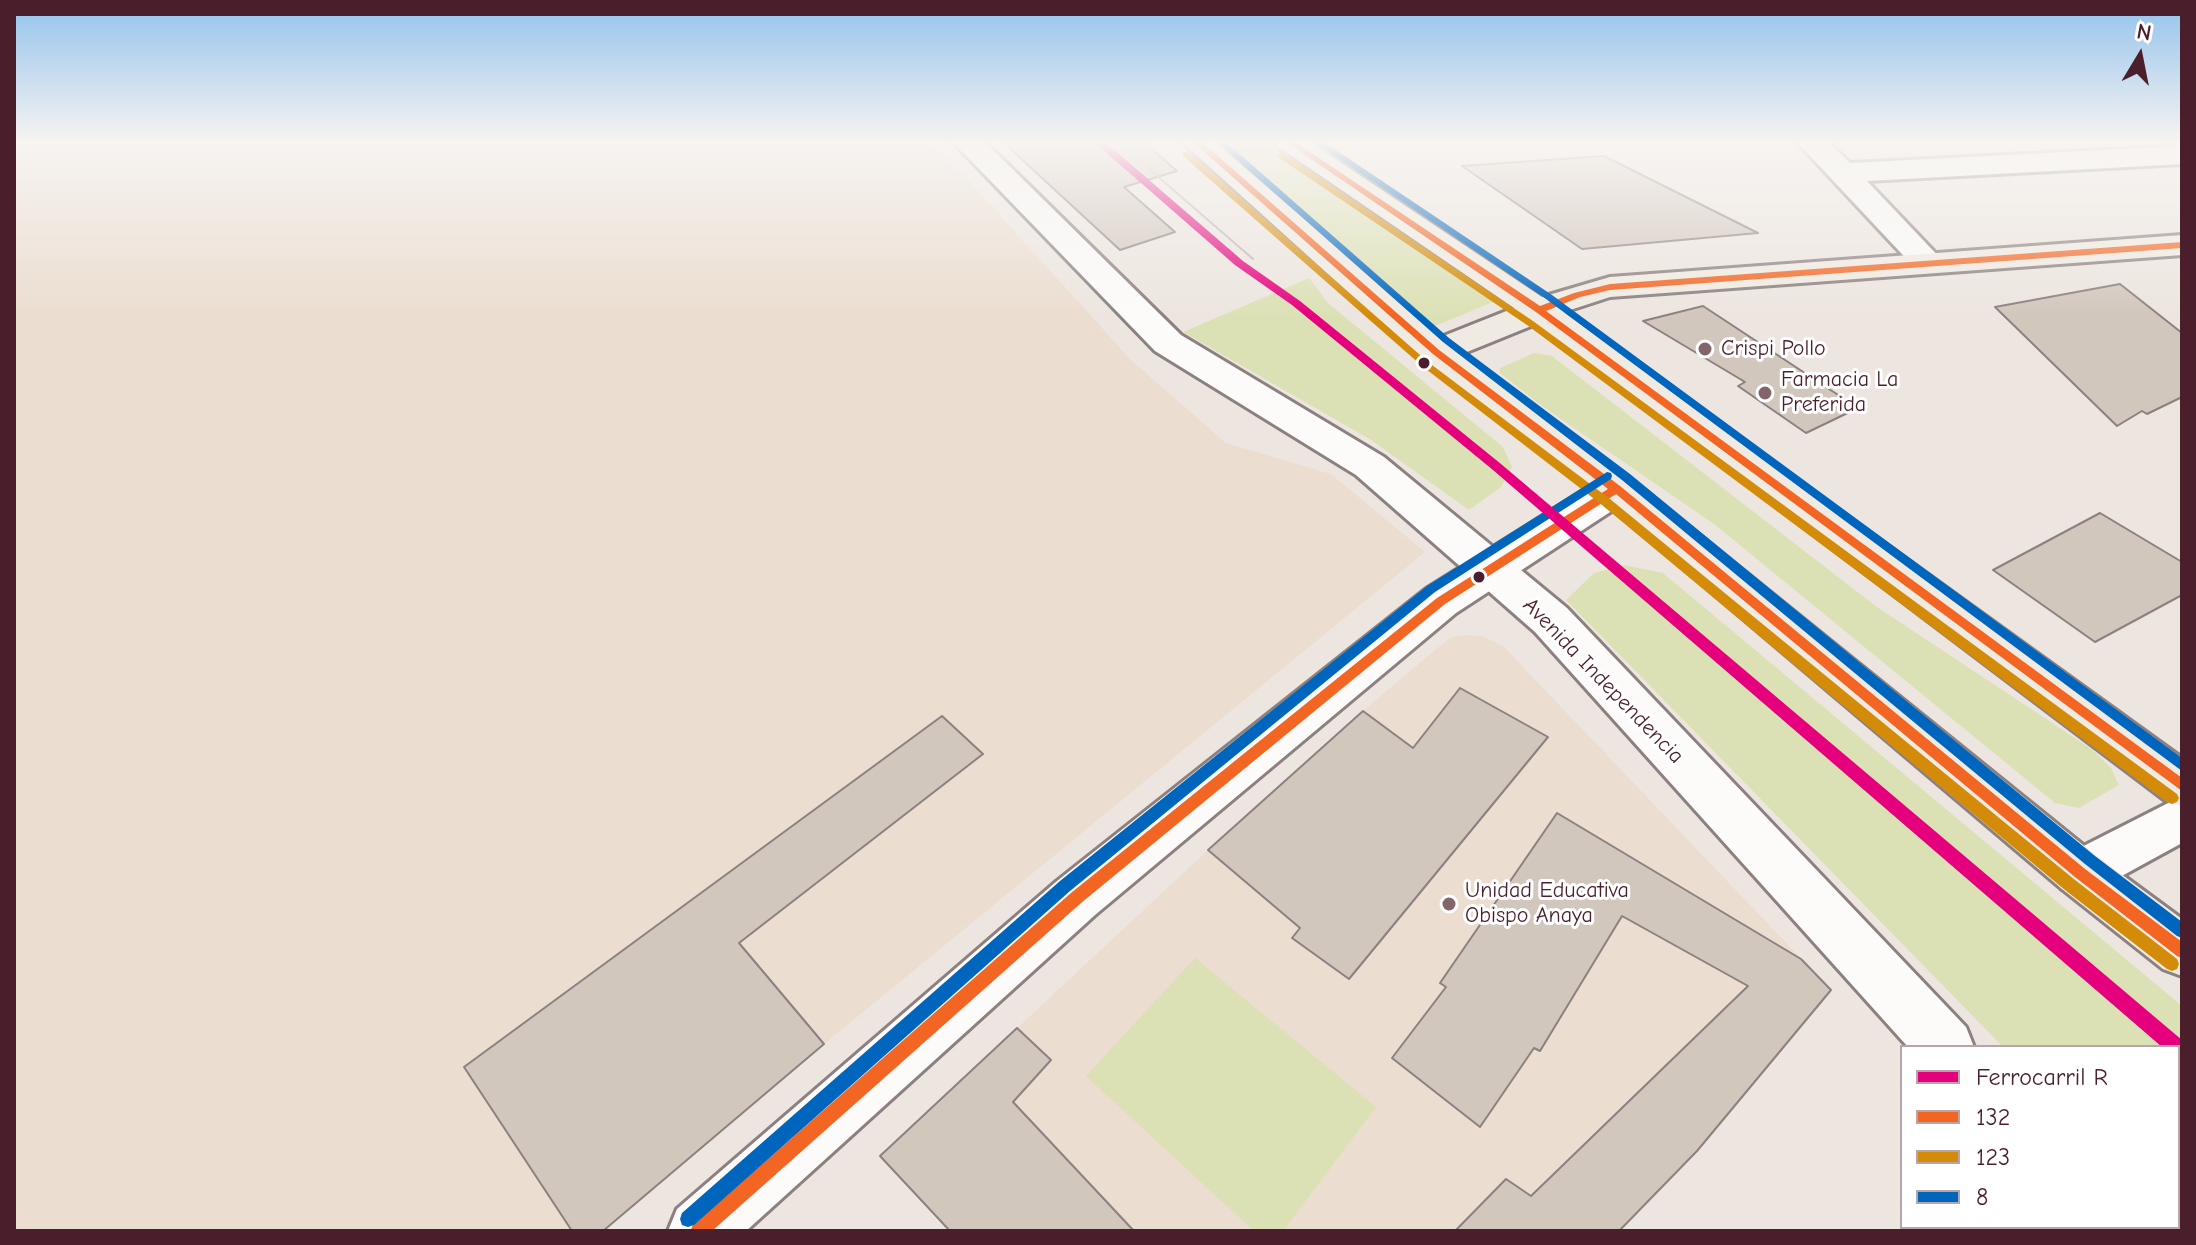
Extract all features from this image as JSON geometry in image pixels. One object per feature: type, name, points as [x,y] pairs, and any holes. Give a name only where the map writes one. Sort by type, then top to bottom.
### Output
[{"type":"highway","points":[[1263,200],[1436,352],[1616,489],[2080,873],[2182,951]]},
{"type":"highway","points":[[1376,200],[1539,310],[2182,785]]},
{"type":"highway","points":[[1436,352],[1577,295],[1610,287],[1927,261],[2182,245]]},
{"type":"street","name":"Avenida Independencia","points":[[1026,200],[1168,343],[1370,466],[1551,620],[1944,1045]]},
{"type":"street","points":[[1867,200],[1927,261]]},
{"type":"street","points":[[699,1231],[1076,898],[1441,601],[1616,489]]},
{"type":"street","points":[[2080,873],[2182,818]]},
{"type":"shaded area","points":[[14,200],[986,200],[1130,359],[1226,443],[1331,474],[1425,552],[824,1044],[603,1231],[14,1231]]},
{"type":"shaded area","name":"Unidad Educativa Obispo Anaya","points":[[1482,636],[1503,646],[1831,990],[1697,1151],[1619,1231],[950,1231],[880,1156],[1208,850],[1363,711],[1441,645],[1452,637]]},
{"type":"green space","points":[[1288,200],[1353,200],[1494,297],[1493,302],[1435,326]]},
{"type":"green space","points":[[1309,278],[1328,303],[1503,447],[1512,467],[1501,487],[1469,510],[1371,440],[1183,332]]},
{"type":"green space","points":[[1534,353],[1552,356],[1877,607],[2093,750],[2111,768],[2119,785],[2079,808],[2055,803],[1714,524],[1539,404],[1500,373],[1500,368]]},
{"type":"green space","points":[[1624,565],[1663,573],[2182,1006],[2180,1220],[2180,1045],[2001,1045],[1566,600],[1594,573]]},
{"type":"green space","points":[[1195,958],[1376,1107],[1283,1231],[1254,1231],[1086,1076]]},
{"type":"building","points":[[1066,200],[1139,200],[1175,232],[1120,250]]},
{"type":"building","points":[[1511,200],[1692,200],[1758,233],[1582,249]]},
{"type":"building","points":[[2120,284],[2182,333],[2182,397],[2147,414],[2142,411],[2117,426],[1995,307]]},
{"type":"building","points":[[1703,306],[1858,408],[1806,433],[1738,386],[1745,382],[1643,321]]},
{"type":"building","points":[[2100,513],[2182,562],[2182,595],[2095,642],[1993,570]]},
{"type":"building","points":[[1460,688],[1548,737],[1349,979],[1292,938],[1300,928],[1208,850],[1363,711],[1413,748]]},
{"type":"building","points":[[942,716],[983,754],[739,943],[824,1044],[603,1231],[572,1231],[464,1067]]},
{"type":"building","points":[[1557,813],[1801,959],[1831,990],[1697,1151],[1619,1231],[1455,1231],[1506,1179],[1531,1196],[1748,986],[1622,916],[1540,1051],[1534,1048],[1480,1127],[1392,1058],[1446,987],[1440,983]]},
{"type":"building","points":[[1017,1028],[1051,1060],[1013,1102],[1134,1231],[950,1231],[880,1156]]},
{"type":"tram line","points":[[1185,200],[1253,259]]},
{"type":"rail line","name":"R","points":[[1166,200],[1239,263],[1296,303],[1497,467],[2174,1045]]},
{"type":"transit line","name":"123","points":[[1238,200],[1425,364],[1606,502],[2070,885],[2172,964]]},
{"type":"transit line","name":"132","points":[[1263,200],[1436,352],[1616,489],[2080,873],[2182,951]]},
{"type":"transit line","name":"8","points":[[1287,200],[1446,340],[1626,477],[2090,860],[2182,931]]},
{"type":"transit line","name":"123","points":[[1348,200],[1530,323],[2172,798]]},
{"type":"transit line","name":"132","points":[[1376,200],[1539,310],[2182,785]]},
{"type":"transit line","name":"8","points":[[1405,200],[1549,297],[2182,765]]},
{"type":"transit line","name":"132","points":[[1539,310],[1577,295],[1610,287],[2182,245]]},
{"type":"transit line","name":"8","points":[[688,1219],[1065,886],[1431,589],[1607,476]]},
{"type":"transit line","name":"132","points":[[699,1231],[1076,898],[1441,601],[1616,489]]},
{"type":"place","name":"Crispi Pollo","points":[[1705,349]]},
{"type":"place","name":"Farmacia La Preferida","points":[[1765,393]]},
{"type":"place","name":"Unidad Educativa Obispo Anaya","points":[[1449,904]]}]
